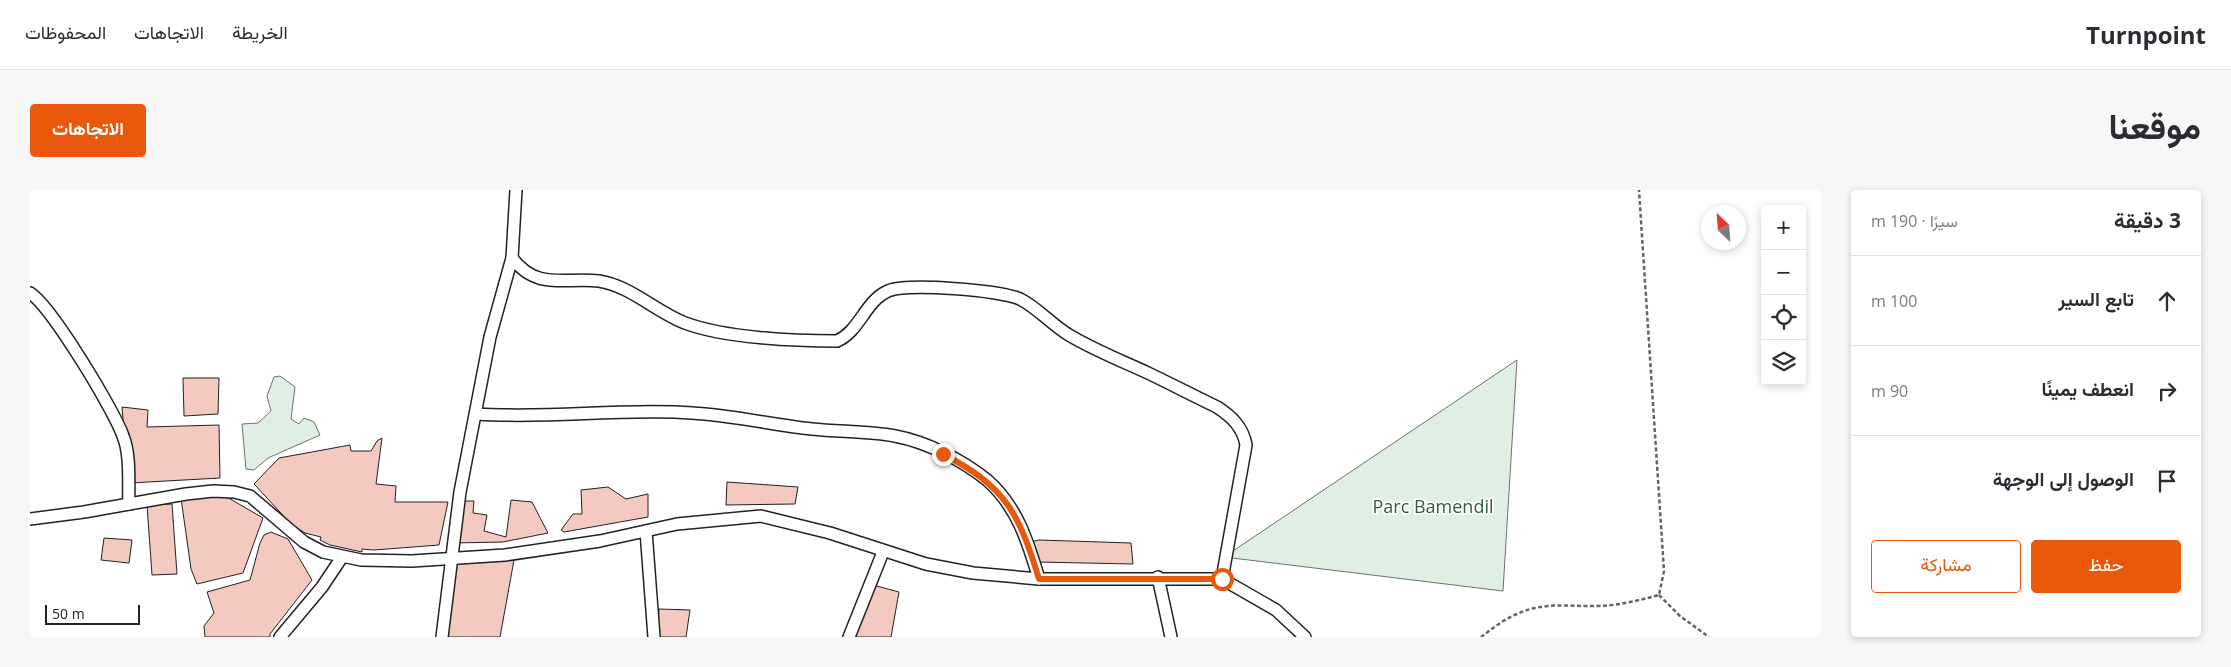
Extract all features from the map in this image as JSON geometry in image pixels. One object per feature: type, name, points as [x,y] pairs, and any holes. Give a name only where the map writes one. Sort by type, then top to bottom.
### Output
[{"type":"street","points":[[442,637],[459,498],[477,414],[490,337],[512,258],[516,190]]},
{"type":"street","points":[[512,258],[521,269],[534,277],[563,282],[599,282],[621,288],[684,323],[707,330],[747,336],[837,341],[846,337],[854,329],[881,295],[902,288],[946,289],[1001,294],[1021,300],[1069,335],[1217,407],[1228,415],[1240,428],[1246,445],[1222,579]]},
{"type":"street","points":[[30,293],[42,303],[60,328],[108,404],[124,436],[129,504]]},
{"type":"street","points":[[477,414],[506,416],[581,412],[694,413],[804,428],[894,436],[916,441],[967,466],[987,481],[1002,496],[1019,522],[1039,579]]},
{"type":"street","points":[[30,519],[213,491],[234,492],[250,496],[304,542],[323,552],[361,560],[412,561],[505,555],[600,541],[714,519],[762,516],[830,533],[883,552],[926,564],[972,573],[1039,579],[1158,577],[1222,579],[1276,610],[1305,637]]},
{"type":"street","points":[[646,531],[654,637]]},
{"type":"street","points":[[849,637],[883,552]]},
{"type":"street","points":[[280,637],[322,587],[342,557]]},
{"type":"street","points":[[1158,577],[1171,637]]},
{"type":"path","points":[[1639,190],[1664,571],[1659,595]]},
{"type":"path","points":[[1481,637],[1516,614],[1535,608],[1558,604],[1602,606],[1659,595]]},
{"type":"path","points":[[1659,595],[1680,616],[1709,637]]},
{"type":"green space","name":"Parc Bamendil","points":[[1517,360],[1503,591],[1224,557]]},
{"type":"green space","points":[[280,376],[295,387],[291,419],[299,424],[304,418],[314,422],[320,435],[268,458],[254,470],[246,469],[242,424],[258,423],[271,411],[267,396],[274,377]]},
{"type":"building","points":[[183,378],[219,378],[218,414],[184,416]]},
{"type":"building","points":[[122,407],[148,410],[147,427],[219,425],[220,478],[130,483],[129,433],[124,431]]},
{"type":"building","points":[[382,438],[376,484],[396,486],[395,502],[448,502],[439,545],[374,550],[362,549],[362,552],[330,545],[320,540],[321,537],[305,533],[291,524],[254,484],[279,458],[350,445],[351,451],[371,451],[377,441]]},
{"type":"building","points":[[727,482],[798,487],[795,504],[726,505]]},
{"type":"building","points":[[608,487],[626,499],[648,494],[648,517],[564,532],[561,530],[573,514],[582,514],[581,490]]},
{"type":"building","points":[[220,493],[263,518],[243,573],[197,584],[191,569],[181,498],[188,495],[191,499],[201,498],[205,495]]},
{"type":"building","points":[[511,500],[532,502],[548,533],[503,542],[454,543],[459,501],[474,501],[473,513],[487,515],[484,531],[506,537]]},
{"type":"building","points":[[172,504],[177,574],[152,575],[147,505]]},
{"type":"building","points":[[271,532],[288,539],[312,580],[270,634],[270,637],[205,637],[204,626],[214,613],[207,592],[250,580],[260,543],[264,535]]},
{"type":"building","points":[[104,538],[132,540],[129,563],[101,560]]},
{"type":"building","points":[[1039,540],[1131,543],[1133,564],[1036,562],[1031,542]]},
{"type":"building","points":[[514,560],[500,637],[444,637],[455,561]]},
{"type":"building","points":[[873,585],[899,592],[891,637],[855,637]]},
{"type":"building","points":[[659,609],[690,610],[686,637],[657,637]]},
{"type":"route","points":[[943,454],[967,466],[987,481],[1010,506],[1028,542],[1039,579],[1158,577],[1222,579]]}]
